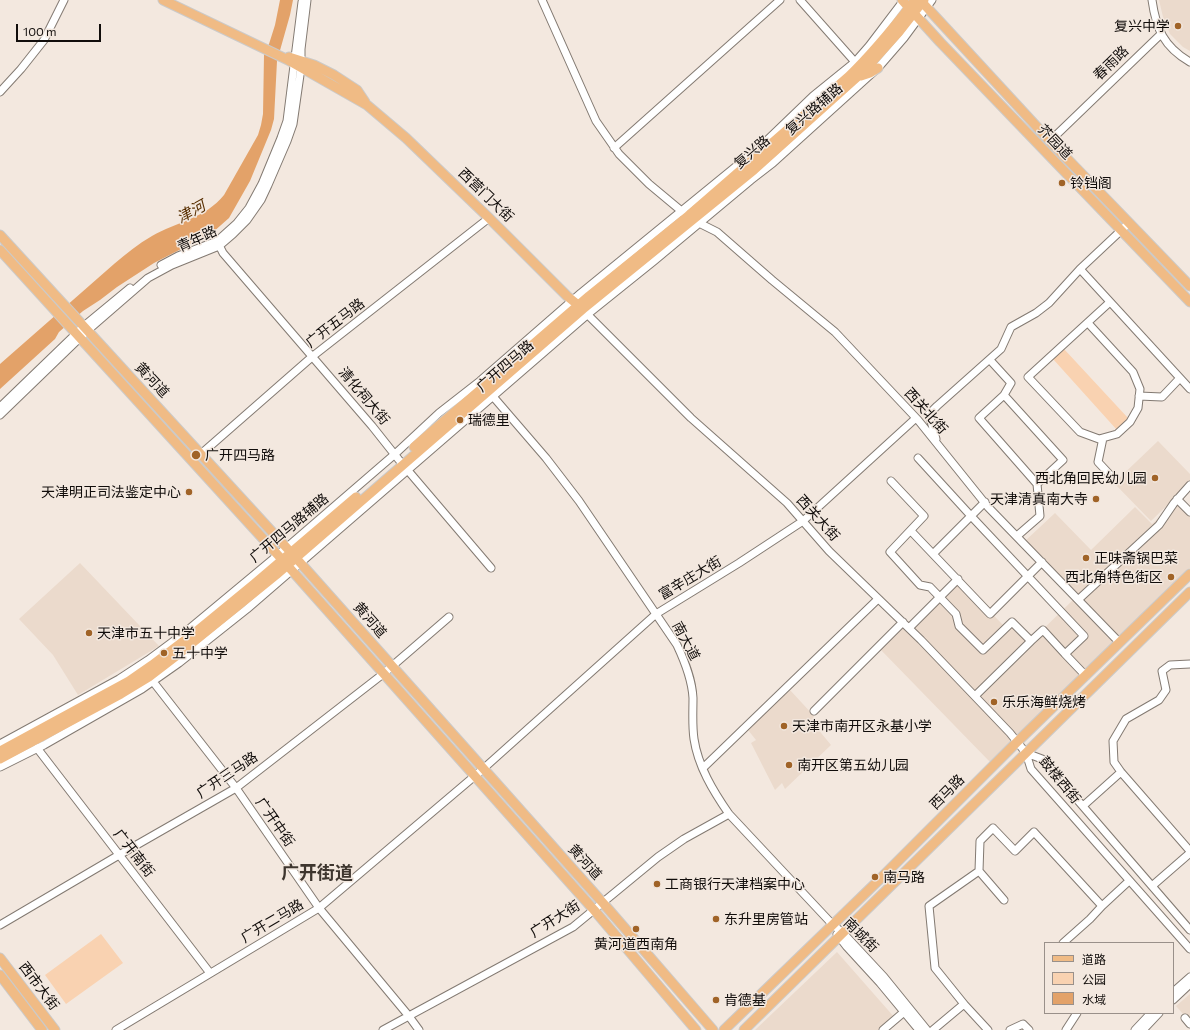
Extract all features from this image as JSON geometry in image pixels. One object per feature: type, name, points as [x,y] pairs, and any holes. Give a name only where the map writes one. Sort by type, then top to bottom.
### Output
[{"type":"main road","points":[[163,0],[262,46]]},
{"type":"main road","points":[[172,0],[262,46]]},
{"type":"main road","name":"复兴路","points":[[690,217],[754,170],[858,77],[895,38],[914,5]]},
{"type":"main road","name":"复兴路","points":[[580,307],[690,217],[858,68],[914,5]]},
{"type":"main road","name":"芥园道","points":[[914,5],[1050,140],[1190,286]]},
{"type":"main road","name":"芥园道","points":[[914,5],[1122,231],[1190,302]]},
{"type":"main road","name":"西营门大街","points":[[262,46],[294,61],[367,105],[406,138],[580,307]]},
{"type":"main road","points":[[858,77],[870,73],[878,68]]},
{"type":"main road","name":"黄河道","points":[[0,235],[294,555],[603,903],[713,1030]]},
{"type":"main road","name":"黄河道","points":[[0,250],[285,563],[594,910],[696,1030]]},
{"type":"main road","name":"广开四马路","points":[[0,759],[121,694],[147,674],[175,657],[580,307]]},
{"type":"main road","name":"西马路","points":[[724,1030],[1190,574]]},
{"type":"main road","name":"西马路","points":[[744,1030],[1190,592]]},
{"type":"main road","name":"广开四马路","points":[[0,751],[129,681],[147,674]]},
{"type":"main road","name":"西市大街","points":[[0,958],[55,1030]]},
{"type":"main road","name":"西市大街","points":[[0,975],[42,1030]]},
{"type":"street","points":[[0,92],[44,40],[64,0]]},
{"type":"street","name":"青年路","points":[[0,407],[84,326],[153,275],[218,244],[249,208],[262,184],[282,138],[287,121],[302,0]]},
{"type":"street","name":"青年路","points":[[294,61],[301,49],[306,0]]},
{"type":"street","name":"西关北街","points":[[542,0],[596,121],[619,154],[649,184],[690,217],[717,232],[835,332],[916,418],[985,502],[1119,642]]},
{"type":"street","points":[[614,148],[780,0]]},
{"type":"street","points":[[800,0],[855,62]]},
{"type":"street","name":"复兴路辅路","points":[[580,307],[654,261],[690,217],[760,146],[813,96],[855,62],[869,46],[914,5],[932,0]]},
{"type":"street","points":[[1152,0],[1157,24],[1161,34],[1170,47],[1181,57],[1190,62]]},
{"type":"street","name":"复兴路辅路","points":[[580,307],[690,217],[751,180],[773,163],[878,68],[904,38],[914,5]]},
{"type":"street","name":"春雨路","points":[[1050,140],[1161,34]]},
{"type":"street","name":"广开五马路","points":[[201,454],[313,356],[489,218]]},
{"type":"street","points":[[936,442],[929,414],[1001,349],[1011,327],[1036,313],[1045,306],[1080,269],[1130,223]]},
{"type":"street","name":"清化祠大街","points":[[218,244],[223,253],[313,356],[491,568]]},
{"type":"street","points":[[1080,269],[1190,389]]},
{"type":"street","points":[[1088,322],[1132,372],[1140,389],[1138,408],[1130,422],[1117,434],[1099,439],[1080,432],[1028,376],[1110,302]]},
{"type":"street","name":"广开四马路辅路","points":[[0,744],[119,679],[147,674],[183,634],[285,563],[401,462],[439,413],[486,389],[580,307]]},
{"type":"street","name":"西关大街","points":[[580,307],[691,418],[787,503],[829,551],[909,628],[1010,733],[1026,753]]},
{"type":"street","name":"青年路","points":[[0,415],[76,333]]},
{"type":"street","points":[[990,360],[1011,383],[1004,396],[979,418],[1037,484],[1040,516],[1018,536]]},
{"type":"street","points":[[1139,396],[1162,397],[1180,378]]},
{"type":"street","name":"南大道","points":[[486,389],[546,458],[579,501],[677,645],[685,662],[691,682],[694,741],[710,784],[729,814],[832,924]]},
{"type":"street","points":[[1004,396],[1063,460],[1037,484]]},
{"type":"street","name":"富辛庄大街","points":[[483,769],[656,614],[739,563],[803,521],[916,418]]},
{"type":"street","points":[[1104,438],[1098,462],[1112,477]]},
{"type":"street","points":[[918,458],[1084,636],[1065,654]]},
{"type":"street","points":[[891,481],[924,516],[890,552],[920,585],[930,587],[940,597],[956,614],[959,626],[983,650],[1012,622],[1030,641]]},
{"type":"street","points":[[1079,599],[1159,525],[1177,499],[1190,485]]},
{"type":"street","points":[[1177,499],[1190,512]]},
{"type":"street","points":[[933,554],[985,502]]},
{"type":"street","points":[[911,531],[990,614],[1042,562]]},
{"type":"street","points":[[909,628],[958,580]]},
{"type":"street","points":[[703,768],[878,599]]},
{"type":"street","name":"广开三马路","points":[[0,925],[236,788],[383,674],[449,617]]},
{"type":"street","points":[[814,711],[903,622]]},
{"type":"street","points":[[975,696],[1043,630],[1086,676]]},
{"type":"street","points":[[1152,886],[1190,852],[1114,762],[1113,741],[1126,719],[1159,700],[1166,690],[1162,671],[1170,665],[1190,664]]},
{"type":"street","name":"广开四马路","points":[[0,767],[37,748],[147,674]]},
{"type":"street","name":"广开中街","points":[[147,674],[236,788],[319,908],[419,1030]]},
{"type":"street","name":"广开南街","points":[[37,748],[210,973]]},
{"type":"street","name":"鼓楼西街","points":[[1026,753],[1042,759],[1190,930]]},
{"type":"street","name":"鼓楼西街","points":[[1026,753],[1031,769],[1190,949]]},
{"type":"street","name":"广开二马路","points":[[116,1030],[319,908],[483,769]]},
{"type":"street","points":[[1083,806],[1121,772]]},
{"type":"street","name":"广开大街","points":[[383,1030],[408,1015],[573,927],[658,857],[678,843],[729,814]]},
{"type":"street","points":[[1004,900],[979,871],[980,840],[993,828],[1015,851],[1034,832],[1102,906]]},
{"type":"street","points":[[979,871],[929,906],[935,968],[964,1004],[988,1030]]},
{"type":"street","points":[[1064,942],[1090,919],[1129,880]]},
{"type":"street","name":"南城街","points":[[832,924],[919,1030]]},
{"type":"street","name":"南城街","points":[[841,935],[884,977],[927,1030]]},
{"type":"street","points":[[1174,991],[1190,977]]},
{"type":"street","points":[[1174,999],[1190,984]]},
{"type":"street","points":[[933,1030],[964,1004]]},
{"type":"street","points":[[883,1030],[904,1012]]},
{"type":"street","points":[[1066,1030],[1076,1014]]},
{"type":"street","points":[[1135,1030],[1150,1014]]},
{"type":"street","points":[[1143,1030],[1158,1014]]},
{"type":"street","points":[[1185,1018],[1190,1024]]},
{"type":"street","points":[[1010,1030],[1023,1024],[1029,1030]]},
{"type":"shaded area","name":"复兴中学","points":[[1159,0],[1190,0],[1190,51],[1183,47],[1170,34],[1163,17]]},
{"type":"shaded area","name":"西北角回民幼儿园","points":[[1158,441],[1190,474],[1190,483],[1151,521],[1114,483]]},
{"type":"shaded area","points":[[1177,501],[1190,514],[1190,568],[990,762],[880,649],[903,626],[917,623],[960,581],[1004,626],[1011,620],[1031,641],[1078,595],[1025,541],[1055,513],[1091,550],[1135,507],[1152,524]]},
{"type":"shaded area","name":"天津市五十中学","points":[[80,563],[159,646],[78,695],[53,655],[19,619]]},
{"type":"shaded area","name":"天津市南开区永基小学","points":[[790,690],[814,716],[812,722],[831,745],[785,789],[782,783],[775,790],[751,743],[756,740],[748,730],[783,693],[785,695]]},
{"type":"shaded area","points":[[837,952],[895,1018],[880,1030],[755,1030]]},
{"type":"shaded area","points":[[1190,994],[1190,1022],[1176,1006]]},
{"type":"green space","points":[[1064,349],[1128,418],[1117,430],[1053,359]]},
{"type":"green space","points":[[101,934],[123,963],[66,1004],[45,975]]},
{"type":"water","points":[[280,0],[293,0],[277,61],[274,119],[250,181],[229,218],[212,233],[154,263],[83,311],[59,332],[55,339],[0,389],[0,364],[114,264],[152,236],[209,209],[224,195],[258,135],[261,125],[263,114],[264,55],[275,25]]},
{"type":"place","name":"复兴中学","points":[[1178,26]]},
{"type":"place","name":"铃铛阁","points":[[1062,183]]},
{"type":"place","name":"瑞德里","points":[[460,420]]},
{"type":"place","name":"广开四马路","points":[[196,455]]},
{"type":"place","name":"西北角回民幼儿园","points":[[1155,478]]},
{"type":"place","name":"天津明正司法鉴定中心","points":[[189,492]]},
{"type":"place","name":"天津清真南大寺","points":[[1096,499]]},
{"type":"place","name":"正味斋锅巴菜","points":[[1086,558]]},
{"type":"place","name":"西北角特色街区","points":[[1171,577]]},
{"type":"place","name":"天津市五十中学","points":[[89,633]]},
{"type":"place","name":"五十中学","points":[[164,653]]},
{"type":"place","name":"乐乐海鲜烧烤","points":[[994,702]]},
{"type":"place","name":"天津市南开区永基小学","points":[[784,726]]},
{"type":"place","name":"南开区第五幼儿园","points":[[789,765]]},
{"type":"place","name":"南马路","points":[[875,877]]},
{"type":"place","name":"工商银行天津档案中心","points":[[657,884]]},
{"type":"place","name":"东升里房管站","points":[[716,919]]},
{"type":"place","name":"黄河道西南角","points":[[636,929]]},
{"type":"place","name":"肯德基","points":[[716,1000]]},
{"type":"district","name":"广开街道","points":[[317,873]]},
{"type":"water label","name":"津河","points":[[191,212]]}]
